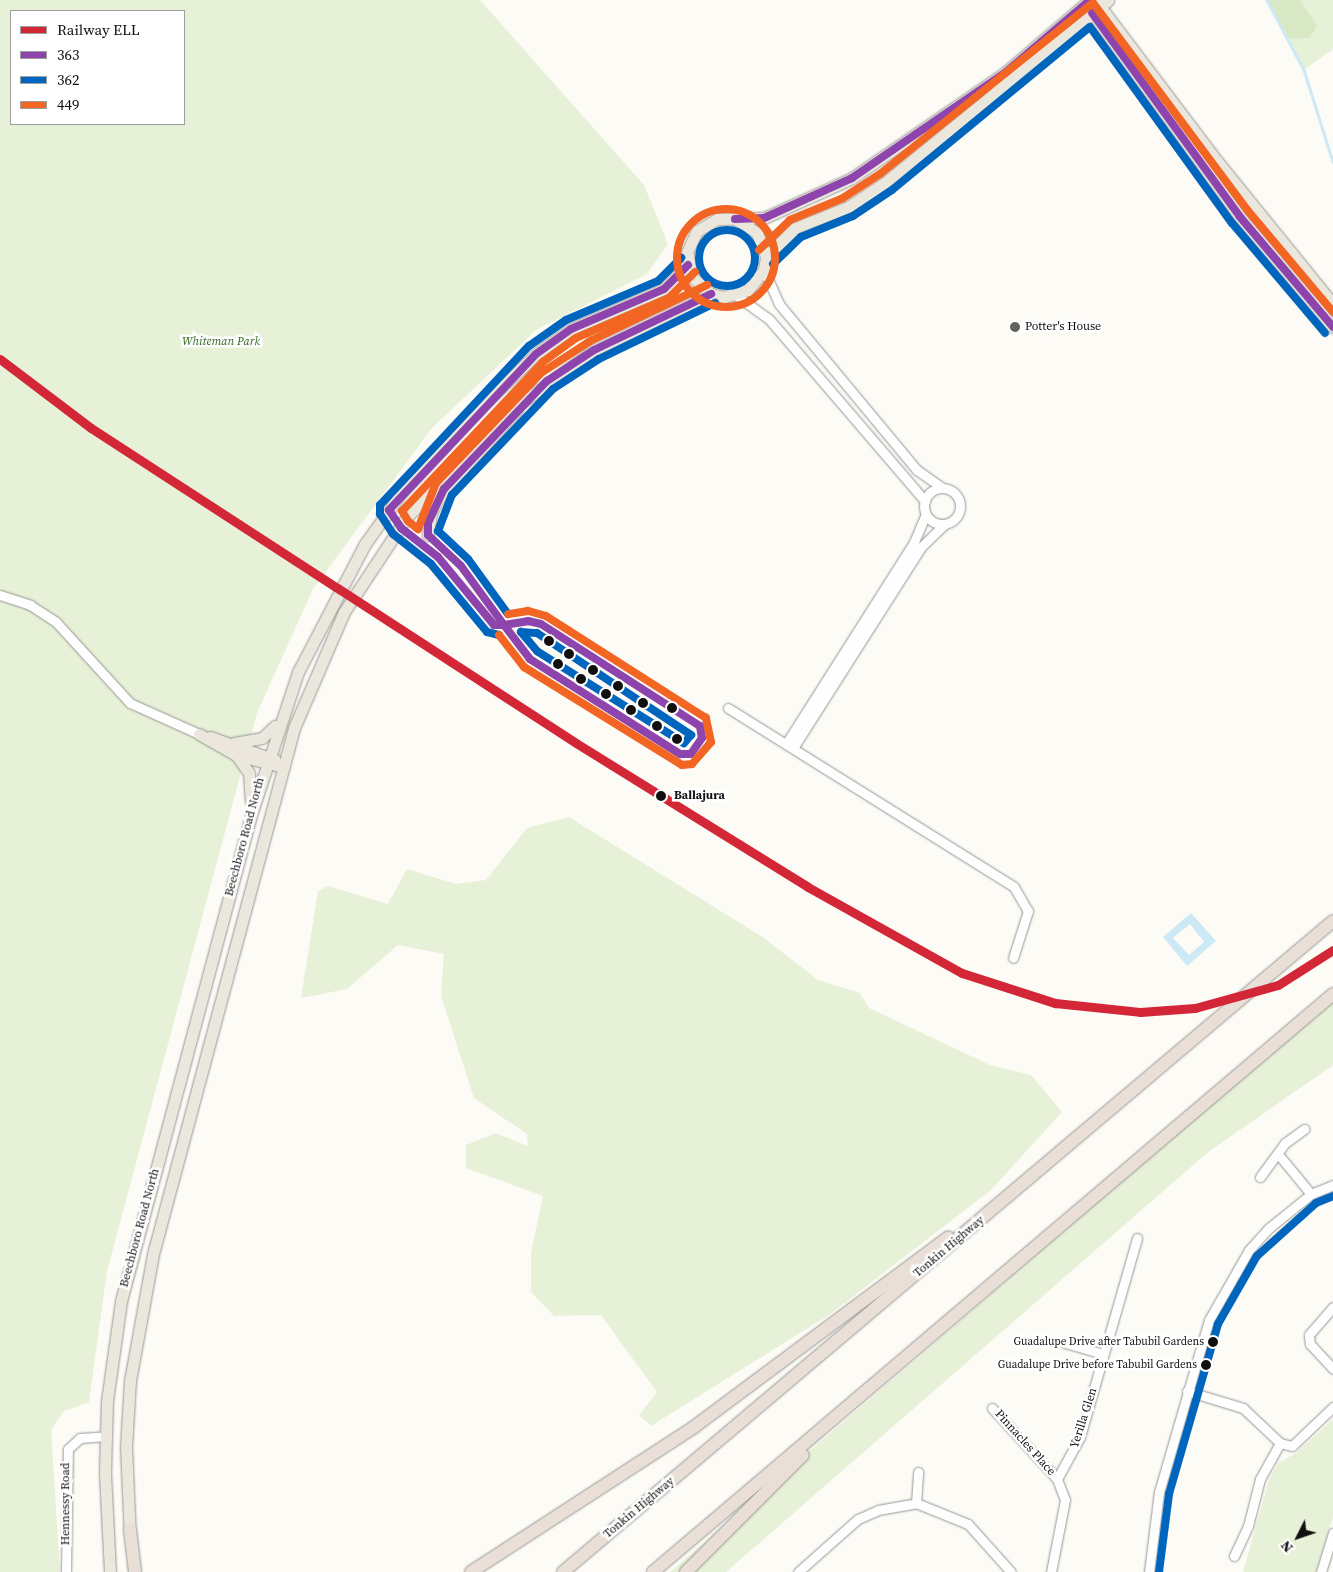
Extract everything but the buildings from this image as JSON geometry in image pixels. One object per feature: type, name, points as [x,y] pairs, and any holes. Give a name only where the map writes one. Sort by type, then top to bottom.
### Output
[{"type":"highway","name":"Tonkin Highway","points":[[564,1572],[1333,921]]},
{"type":"highway","points":[[653,1572],[1333,994]]},
{"type":"highway","points":[[471,1572],[694,1428],[1010,1196]]},
{"type":"highway","points":[[686,1572],[859,1398]]},
{"type":"highway","points":[[130,1529],[135,1572]]},
{"type":"main road","points":[[736,220],[757,233],[766,257],[764,270],[748,290],[737,296],[711,294],[692,277],[688,265],[688,252],[698,231],[718,219],[764,218],[852,178],[1006,72],[1093,3]]},
{"type":"main road","points":[[766,257],[795,228],[848,207],[886,182],[1093,3]]},
{"type":"main road","points":[[1093,3],[1216,161],[1333,304]]},
{"type":"main road","points":[[1093,3],[1240,217],[1333,327]]},
{"type":"main road","name":"Beechboro Road North","points":[[110,1572],[107,1436],[121,1301],[267,761],[283,712],[331,602],[366,544],[408,485],[536,354],[571,329],[664,290],[688,265]]},
{"type":"main road","name":"Beechboro Road North","points":[[131,1572],[126,1448],[130,1381],[154,1254],[196,1104],[302,705],[344,612],[380,552],[434,484],[499,419],[547,381],[594,350],[711,294]]},
{"type":"main road","points":[[428,535],[431,513],[444,490],[547,381]]},
{"type":"main road","points":[[233,743],[267,736],[283,712]]},
{"type":"main road","points":[[198,734],[233,743],[267,761],[284,767]]},
{"type":"main road","points":[[198,734],[236,755],[267,761]]},
{"type":"main road","points":[[236,755],[249,773],[251,815]]},
{"type":"main road","points":[[170,1118],[187,1088],[194,1092],[196,1104]]},
{"type":"street","points":[[764,270],[779,304],[917,470],[956,494],[961,504],[955,519],[944,524],[921,548],[790,746]]},
{"type":"street","points":[[737,296],[769,319],[925,501]]},
{"type":"street","points":[[790,746],[914,542],[926,514],[925,501],[931,491],[942,487]]},
{"type":"street","points":[[926,514],[944,524]]},
{"type":"street","points":[[0,596],[30,605],[56,622],[130,703],[198,734]]},
{"type":"street","points":[[728,708],[1020,894],[1028,911],[1013,958]]},
{"type":"street","points":[[1260,1177],[1278,1154],[1304,1129]]},
{"type":"street","points":[[1278,1154],[1311,1194]]},
{"type":"street","points":[[1150,1572],[1159,1492],[1209,1320],[1228,1283],[1270,1228],[1311,1194],[1333,1185]]},
{"type":"street","name":"Yerilla Glen","points":[[1057,1478],[1080,1437],[1136,1238]]},
{"type":"street","points":[[1333,1307],[1309,1334],[1310,1344],[1333,1369]]},
{"type":"street","points":[[1065,1342],[1104,1354]]},
{"type":"street","points":[[1187,1391],[1242,1408],[1280,1443],[1292,1446],[1333,1407]]},
{"type":"street","name":"Pinnacles Place","points":[[992,1408],[1057,1478],[1065,1500],[1051,1570]]},
{"type":"street","name":"Hennessy Road","points":[[66,1572],[68,1449],[80,1438],[107,1436]]},
{"type":"street","points":[[1234,1556],[1248,1526],[1260,1479],[1280,1443]]},
{"type":"street","points":[[916,1503],[918,1472]]},
{"type":"street","points":[[798,1572],[858,1519],[878,1510],[916,1503],[968,1524],[1012,1571]]},
{"type":"street","points":[[1321,1572],[1333,1533]]},
{"type":"green space","name":"Whiteman Park","points":[[0,0],[480,0],[644,185],[668,244],[647,274],[536,330],[432,428],[313,589],[257,713],[107,1271],[89,1402],[64,1411],[51,1430],[60,1572],[0,1572]]},
{"type":"green space","points":[[1267,0],[1333,0],[1333,49],[1304,70]]},
{"type":"green space","points":[[1267,0],[1300,0],[1317,25],[1310,38],[1290,39]]},
{"type":"green space","points":[[569,817],[764,938],[818,980],[860,993],[869,1008],[990,1065],[1031,1075],[1062,1112],[991,1190],[829,1315],[651,1426],[639,1415],[657,1392],[601,1315],[554,1316],[531,1292],[531,1253],[543,1196],[466,1168],[466,1145],[496,1133],[528,1146],[527,1134],[474,1098],[441,996],[444,954],[398,945],[347,989],[301,998],[318,891],[328,886],[388,904],[407,869],[456,884],[486,880],[527,828]]},
{"type":"green space","points":[[1333,998],[1333,1065],[1207,1153],[726,1572],[670,1572]]},
{"type":"green space","points":[[1333,1419],[1333,1518],[1316,1572],[1243,1572],[1269,1480],[1278,1463],[1296,1453]]},
{"type":"water","points":[[1191,913],[1216,941],[1187,966],[1163,937]],"holes":[[[1190,924],[1204,942],[1189,955],[1173,938]]]},
{"type":"waterway","points":[[1267,0],[1304,70],[1333,162]]},
{"type":"rail line","name":"ELL","points":[[0,359],[91,428],[576,743],[808,887],[962,973],[1055,1003],[1140,1012],[1195,1008],[1278,985],[1333,950]]},
{"type":"transit line","name":"363","points":[[735,219],[764,218],[852,178],[1006,72],[1090,0]]},
{"type":"transit line","name":"449","points":[[759,250],[790,220],[843,198],[880,174],[1093,3],[1248,211],[1333,312]]},
{"type":"transit line","name":"363","points":[[1092,13],[1240,217],[1333,327]]},
{"type":"transit line","name":"362","points":[[773,264],[801,237],[853,216],[892,190],[1090,27],[1232,223],[1325,333]]},
{"type":"transit line","name":"449","points":[[726,209],[745,213],[761,223],[771,239],[775,258],[771,277],[761,293],[745,303],[726,307],[707,303],[691,293],[681,277],[677,258],[681,239],[691,223],[707,213],[726,209]]},
{"type":"transit line","name":"362","points":[[727,230],[738,232],[747,238],[753,247],[755,258],[753,269],[747,278],[738,284],[727,286],[716,284],[707,278],[701,269],[699,258],[701,247],[707,238],[716,232],[727,230]]},
{"type":"transit line","name":"362","points":[[499,635],[487,632],[431,564],[393,534],[380,514],[380,505],[529,346],[566,320],[658,281],[681,258]]},
{"type":"transit line","name":"363","points":[[389,510],[536,354],[571,329],[664,289],[688,265]]},
{"type":"transit line","name":"449","points":[[695,272],[669,298],[576,338],[543,362],[402,511],[408,521],[418,529],[436,483],[541,373],[590,341],[707,285]]},
{"type":"transit line","name":"363","points":[[504,625],[461,566],[428,535],[428,523],[444,489],[547,381],[594,350],[711,294]]},
{"type":"transit line","name":"362","points":[[508,614],[468,559],[438,531],[452,495],[553,389],[599,359],[715,303]]},
{"type":"transit line","name":"363","points":[[389,510],[401,528],[438,557],[494,625],[504,625]]},
{"type":"transit line","name":"449","points":[[499,635],[524,667],[682,765],[692,764],[711,742],[706,718],[546,616],[528,611],[508,614]]},
{"type":"transit line","name":"363","points":[[528,621],[541,624],[700,726],[702,738],[691,754],[680,754],[530,659],[504,625],[528,621]]},
{"type":"transit line","name":"362","points":[[521,632],[537,633],[691,735],[684,743],[537,651],[521,632]]},
{"type":"transit line","name":"362","points":[[1159,1572],[1169,1494],[1218,1324],[1257,1256],[1316,1203],[1333,1196]]},
{"type":"place","name":"Potter's House","points":[[1015,327]]},
{"type":"place","name":"Ballajura","points":[[661,796]]},
{"type":"place","name":"Guadalupe Drive after Tabubil Gardens","points":[[1213,1342]]},
{"type":"place","name":"Guadalupe Drive before Tabubil Gardens","points":[[1206,1365]]}]
